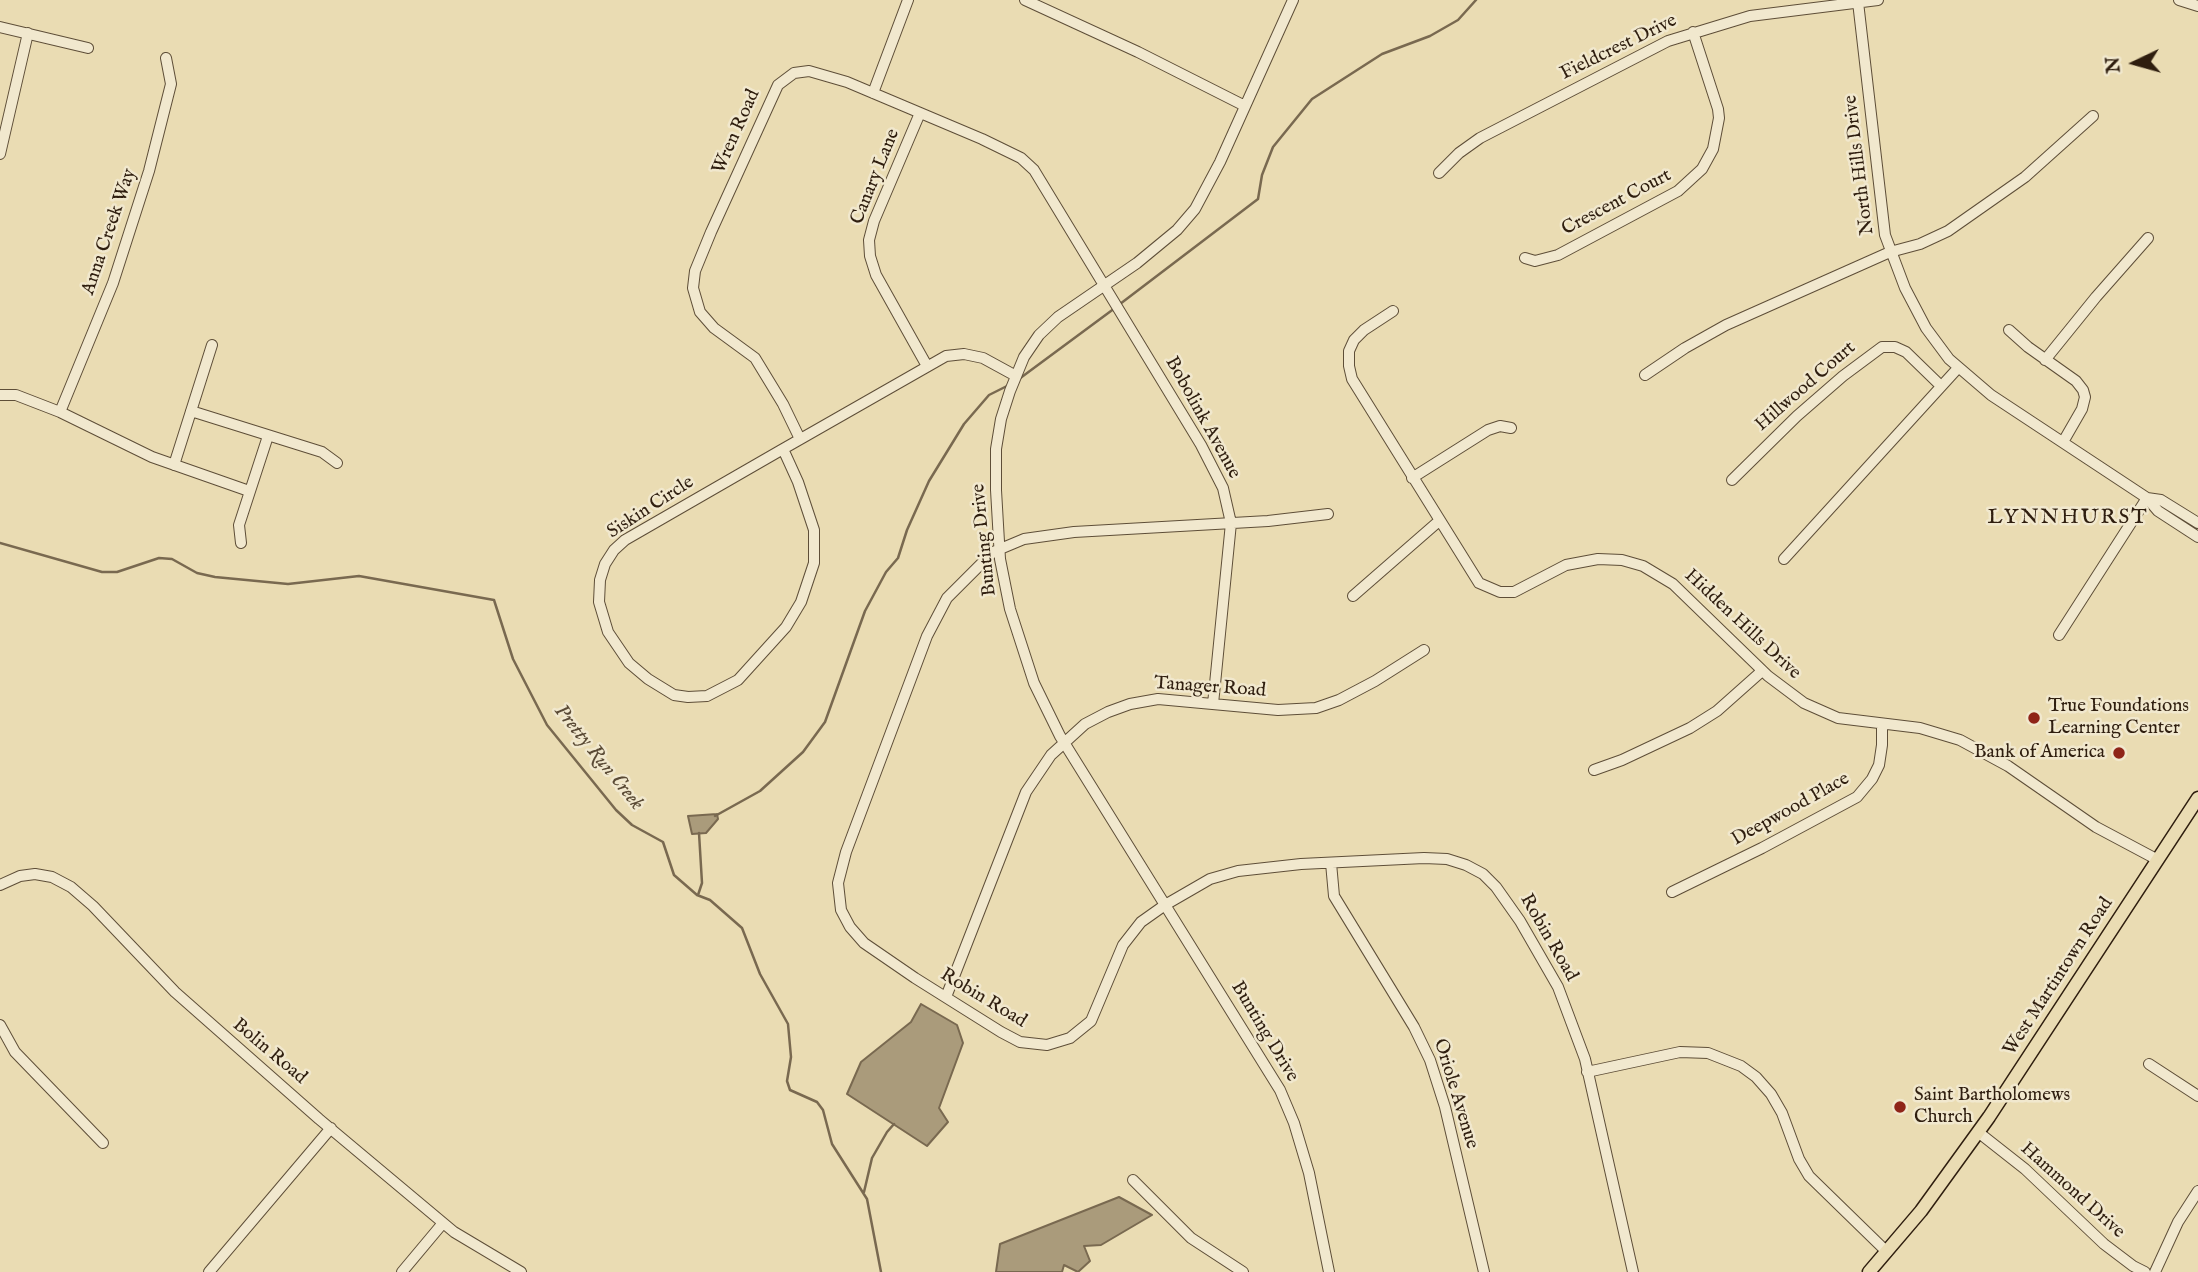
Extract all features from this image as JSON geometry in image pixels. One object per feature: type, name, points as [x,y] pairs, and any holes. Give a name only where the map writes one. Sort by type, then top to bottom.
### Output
[{"type":"main road","name":"West Martintown Road","points":[[1869,1272],[1927,1203],[1978,1132],[2198,798]]},
{"type":"street","points":[[873,93],[908,0]]},
{"type":"street","points":[[1026,0],[1245,106]]},
{"type":"street","name":"Bunting Drive","points":[[1293,0],[1220,162],[1202,198],[1186,220],[1137,263],[1048,326],[1031,346],[1004,405],[998,434],[996,489],[999,547],[1010,609],[1026,663],[1065,743],[1237,1020],[1287,1107],[1309,1173],[1326,1271]]},
{"type":"street","name":"Fieldcrest Drive","points":[[1439,173],[1467,146],[1486,134],[1668,41],[1762,14],[1878,0]]},
{"type":"street","points":[[2179,0],[2198,6]]},
{"type":"street","name":"North Hills Drive","points":[[1857,2],[1878,180],[1890,252],[1926,328],[1958,368],[1991,395],[2147,498],[2158,511],[2198,537]]},
{"type":"street","points":[[0,27],[88,48]]},
{"type":"street","name":"Crescent Court","points":[[1525,258],[1535,261],[1558,255],[1678,191],[1702,169],[1713,149],[1719,118],[1693,32]]},
{"type":"street","points":[[0,154],[27,33]]},
{"type":"street","name":"Anna Creek Way","points":[[60,412],[113,283],[149,171],[171,84],[166,58]]},
{"type":"street","name":"Wren Road","points":[[800,439],[783,404],[755,358],[723,335],[700,312],[693,288],[695,271],[773,94],[781,80],[794,73],[809,71],[873,93],[1014,154],[1028,163],[1104,285]]},
{"type":"street","name":"Canary Lane","points":[[920,113],[874,220],[869,240],[870,256],[876,275],[927,366]]},
{"type":"street","points":[[1645,375],[1726,325],[1890,252],[1934,238],[2025,177],[2093,116]]},
{"type":"street","points":[[2045,360],[2148,239]]},
{"type":"street","name":"Bobolink Avenue","points":[[1104,285],[1217,475],[1231,523],[1213,704]]},
{"type":"street","name":"Hidden Hills Drive","points":[[1393,311],[1358,335],[1349,351],[1349,366],[1355,386],[1473,576],[1485,587],[1500,592],[1521,590],[1553,570],[1579,561],[1610,559],[1643,566],[1673,584],[1762,671],[1814,709],[1838,718],[1937,732],[1975,747],[2008,766],[2096,827],[2158,860]]},
{"type":"street","points":[[2010,330],[2083,390],[2085,397],[2082,409],[2063,442]]},
{"type":"street","points":[[174,465],[212,345]]},
{"type":"street","name":"Hillwood Court","points":[[1732,480],[1797,416],[1882,347],[1895,346],[1906,352],[1941,386]]},
{"type":"street","name":"Siskin Circle","points":[[783,449],[798,482],[814,530],[814,563],[801,603],[786,627],[738,680],[707,696],[674,695],[629,663],[608,632],[599,602],[600,580],[605,564],[614,550],[625,540],[927,366],[946,356],[964,354],[993,362],[1016,376]]},
{"type":"street","points":[[1784,559],[1958,368]]},
{"type":"street","points":[[0,395],[16,395],[60,412],[152,457],[249,491]]},
{"type":"street","points":[[191,411],[322,452],[337,463]]},
{"type":"street","points":[[1412,478],[1488,430],[1500,426],[1511,428]]},
{"type":"street","points":[[241,543],[239,525],[268,436]]},
{"type":"street","points":[[2059,635],[2147,498]]},
{"type":"street","name":"North Hills Drive","points":[[2147,498],[2161,500],[2198,523]]},
{"type":"street","name":"Robin Road","points":[[1328,514],[1231,523],[1074,532],[1036,536],[999,547],[959,584],[933,623],[846,852],[838,883],[841,910],[856,936],[873,950],[981,1021],[1020,1042],[1047,1045],[1065,1041],[1084,1028],[1096,1014],[1127,938],[1141,922],[1197,886],[1231,873],[1269,867],[1436,858],[1466,865],[1483,874],[1508,903],[1558,987],[1585,1059],[1633,1272]]},
{"type":"street","points":[[1353,596],[1439,522]]},
{"type":"street","name":"Tanager Road","points":[[946,998],[1026,792],[1041,766],[1075,732],[1096,718],[1130,704],[1172,699],[1290,710],[1328,705],[1375,681],[1424,650]]},
{"type":"street","points":[[1594,770],[1644,750],[1697,724],[1730,700],[1762,671]]},
{"type":"street","name":"Deepwood Place","points":[[1672,892],[1857,797],[1872,779],[1878,765],[1882,724]]},
{"type":"street","name":"Oriole Avenue","points":[[1331,863],[1334,896],[1414,1027],[1430,1060],[1445,1107],[1484,1272]]},
{"type":"street","name":"Bolin Road","points":[[0,884],[20,876],[35,874],[52,877],[71,887],[93,906],[183,1000],[331,1128],[443,1223],[479,1249],[521,1272]]},
{"type":"street","points":[[0,1025],[15,1052],[103,1143]]},
{"type":"street","points":[[1587,1072],[1680,1052],[1708,1053],[1741,1066],[1764,1085],[1777,1103],[1799,1159],[1809,1176],[1887,1252]]},
{"type":"street","points":[[2149,1064],[2198,1096]]},
{"type":"street","points":[[209,1272],[331,1128]]},
{"type":"street","name":"Hammond Drive","points":[[1978,1132],[2025,1169],[2104,1244],[2145,1272]]},
{"type":"street","points":[[1133,1180],[1191,1238],[1243,1272]]},
{"type":"street","points":[[2155,1272],[2178,1222],[2198,1191]]},
{"type":"street","points":[[402,1272],[443,1223]]},
{"type":"shaded area","points":[[717,814],[718,819],[706,833],[692,834],[688,816]]},
{"type":"shaded area","points":[[921,1004],[957,1025],[963,1043],[939,1108],[948,1122],[927,1146],[847,1094],[861,1062],[911,1022]]},
{"type":"shaded area","points":[[1119,1197],[1152,1215],[1101,1245],[1084,1246],[1090,1261],[1078,1272],[1064,1265],[1062,1272],[996,1272],[1000,1244]]},
{"type":"waterway","points":[[1120,304],[1258,199],[1262,175],[1273,147],[1312,99],[1382,54],[1430,36],[1458,20],[1476,0]]},
{"type":"waterway","points":[[1019,379],[1115,308]]},
{"type":"waterway","points":[[715,816],[760,791],[803,752],[825,722],[865,611],[886,572],[898,558],[907,530],[929,481],[964,424],[989,395],[1007,386]]},
{"type":"waterway","name":"Pretty Run Creek","points":[[0,543],[102,572],[117,572],[159,558],[172,559],[197,573],[215,577],[288,584],[359,576],[494,600],[513,659],[547,725],[616,810],[632,825],[663,842],[674,875],[697,895],[710,900],[742,928],[760,974],[788,1024],[791,1057],[787,1081],[790,1090],[817,1102],[823,1110],[832,1144],[867,1199],[881,1272]]},
{"type":"waterway","points":[[698,895],[702,883],[699,833]]},
{"type":"waterway","points":[[864,1192],[872,1158],[894,1124]]},
{"type":"place","name":"True Foundations Learning Center","points":[[2034,718]]},
{"type":"place","name":"Bank of America","points":[[2119,753]]},
{"type":"place","name":"Saint Bartholomews Church","points":[[1900,1107]]},
{"type":"district","name":"LYNNHURST","points":[[2068,519]]}]
